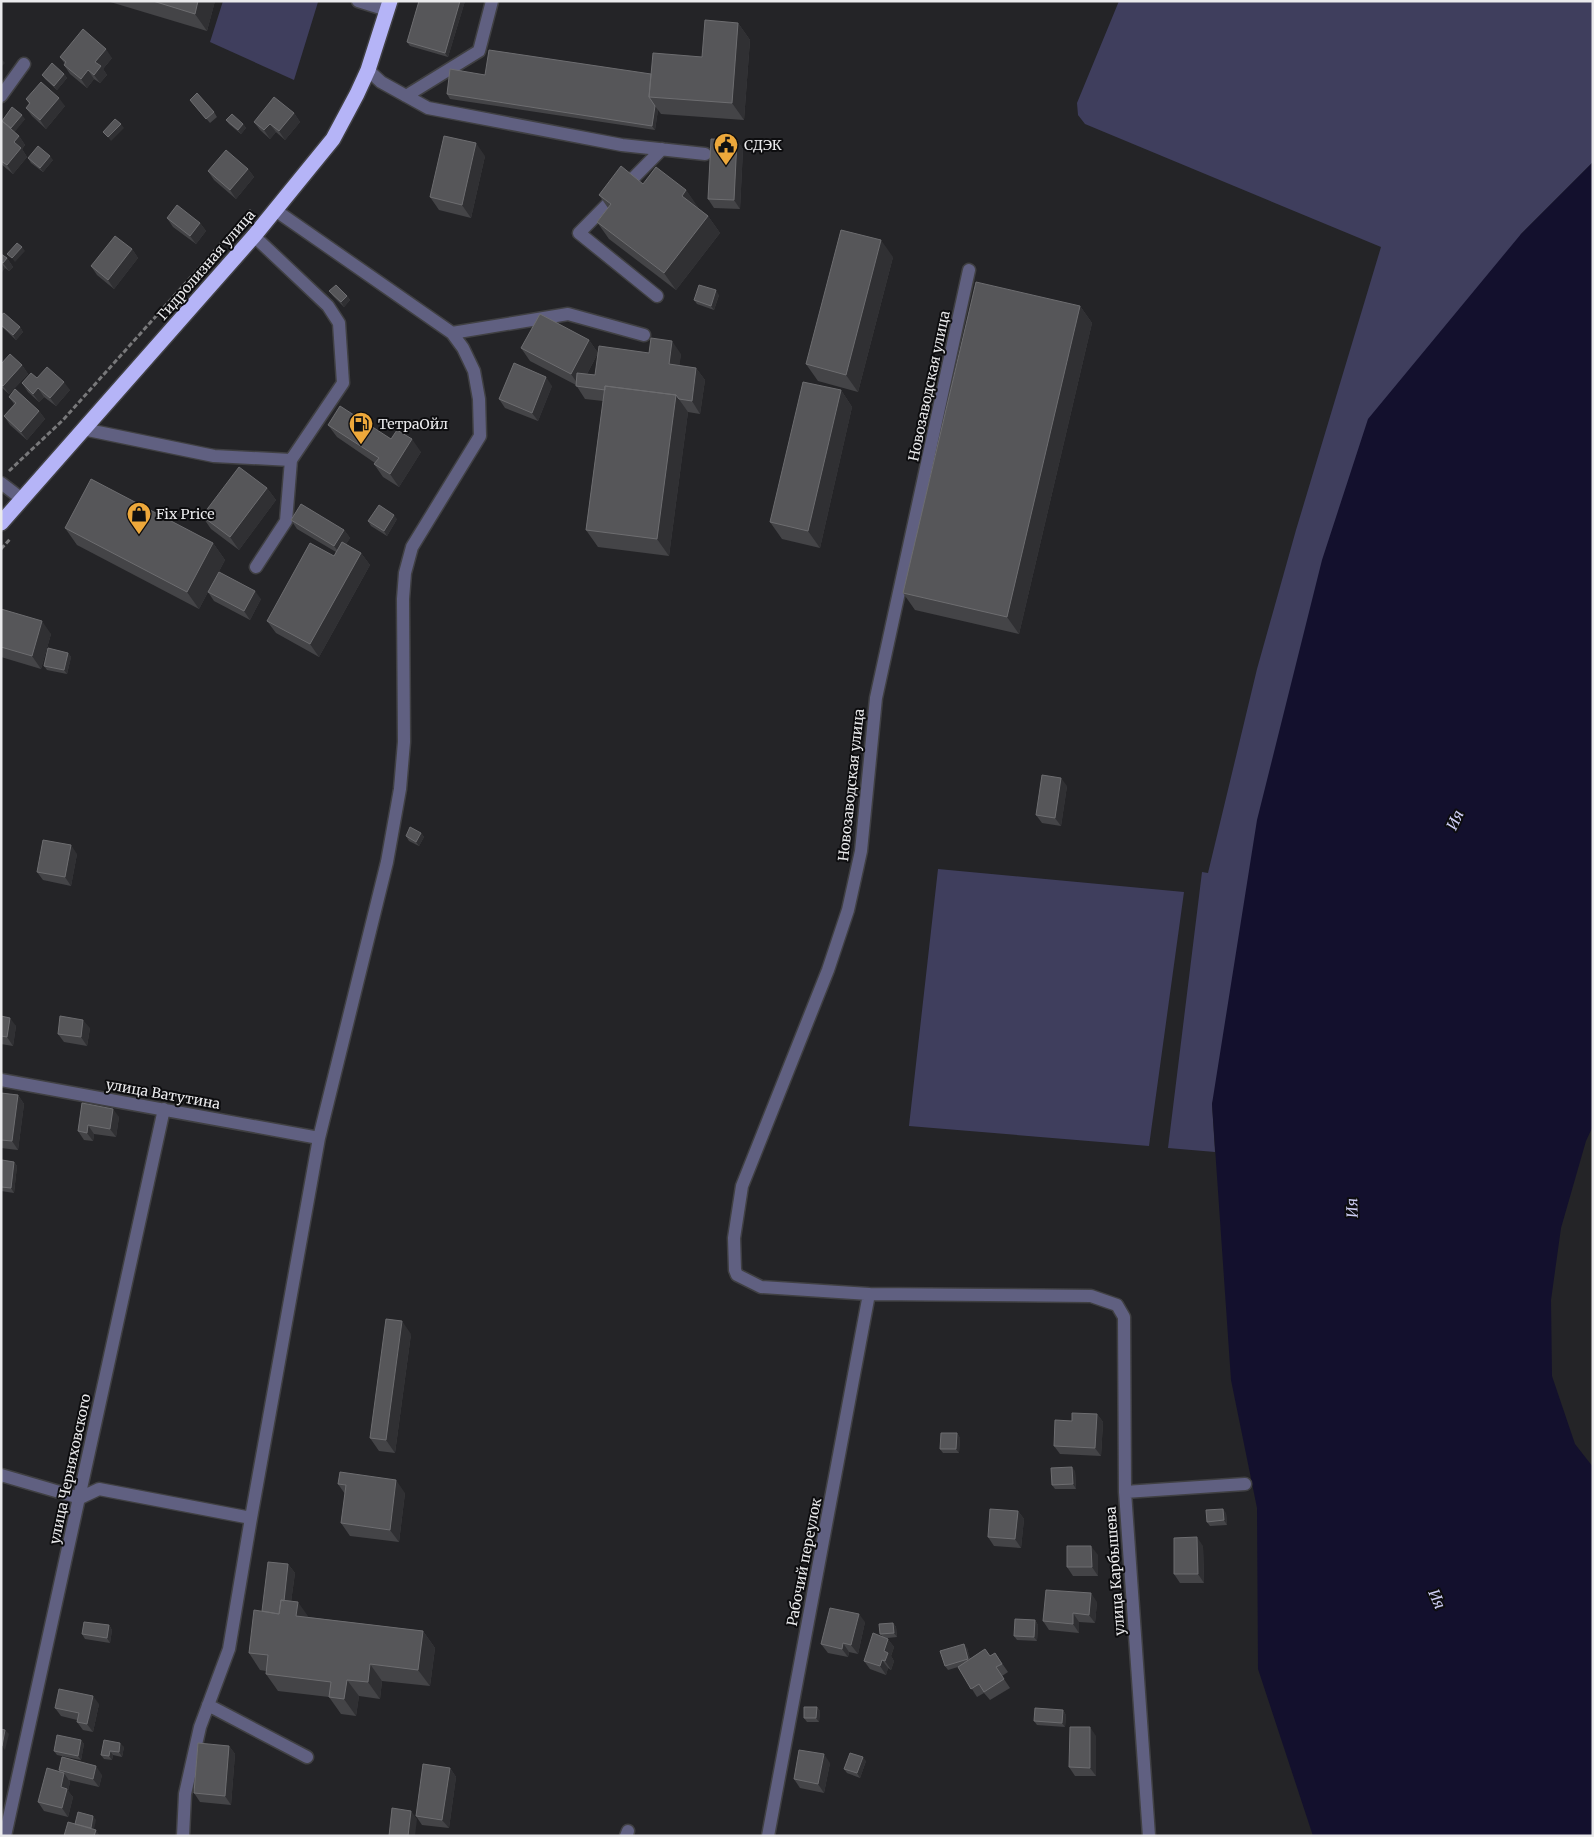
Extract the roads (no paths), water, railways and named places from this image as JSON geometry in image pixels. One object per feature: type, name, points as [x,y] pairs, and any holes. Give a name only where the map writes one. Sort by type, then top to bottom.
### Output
[{"type":"highway","name":"Гидролизная улица","points":[[1,523],[254,236],[333,139],[368,70],[389,6]]},
{"type":"street","points":[[358,1],[389,6]]},
{"type":"street","points":[[406,96],[479,51],[492,1]]},
{"type":"street","points":[[1,96],[24,64]]},
{"type":"street","points":[[368,70],[381,82],[428,108],[622,145],[706,154]]},
{"type":"street","points":[[657,296],[578,233],[662,149]]},
{"type":"street","points":[[183,1836],[185,1794],[200,1727],[229,1649],[250,1518],[319,1138],[387,862],[400,789],[404,742],[403,599],[405,573],[412,547],[480,436],[480,400],[474,371],[463,348],[452,333],[274,210]]},
{"type":"street","points":[[254,236],[328,306],[339,323],[343,382],[291,460],[286,521],[256,567]]},
{"type":"street","name":"Новозаводская улица","points":[[869,1294],[761,1288],[737,1275],[735,1270],[734,1238],[742,1186],[828,970],[848,910],[861,851],[876,698],[970,270]]},
{"type":"street","points":[[452,333],[568,314],[644,335]]},
{"type":"street","points":[[83,429],[214,456],[291,460]]},
{"type":"street","points":[[5,478],[22,499]]},
{"type":"street","name":"улица Ватутина","points":[[1,1080],[319,1138]]},
{"type":"street","name":"улица Черняховского","points":[[5,1836],[164,1109]]},
{"type":"street","name":"улица Карбышева","points":[[869,1294],[1091,1296],[1117,1305],[1124,1317],[1125,1492],[1150,1836]]},
{"type":"street","name":"Рабочий переулок","points":[[768,1836],[869,1294]]},
{"type":"street","points":[[1,1475],[80,1498],[99,1489],[250,1518]]},
{"type":"street","points":[[1125,1492],[1245,1484]]},
{"type":"street","points":[[208,1706],[307,1757]]},
{"type":"water","name":"Ия","points":[[1593,162],[1593,1126],[1586,1141],[1561,1228],[1551,1300],[1552,1376],[1575,1444],[1593,1467],[1593,1836],[1313,1836],[1258,1669],[1257,1508],[1231,1380],[1212,1104],[1257,820],[1322,560],[1368,419],[1521,234]]},
{"type":"place","name":"СДЭК","points":[[726,166]]},
{"type":"place","name":"ТетраОйл","points":[[361,445]]},
{"type":"place","name":"Fix Price","points":[[139,535]]}]
